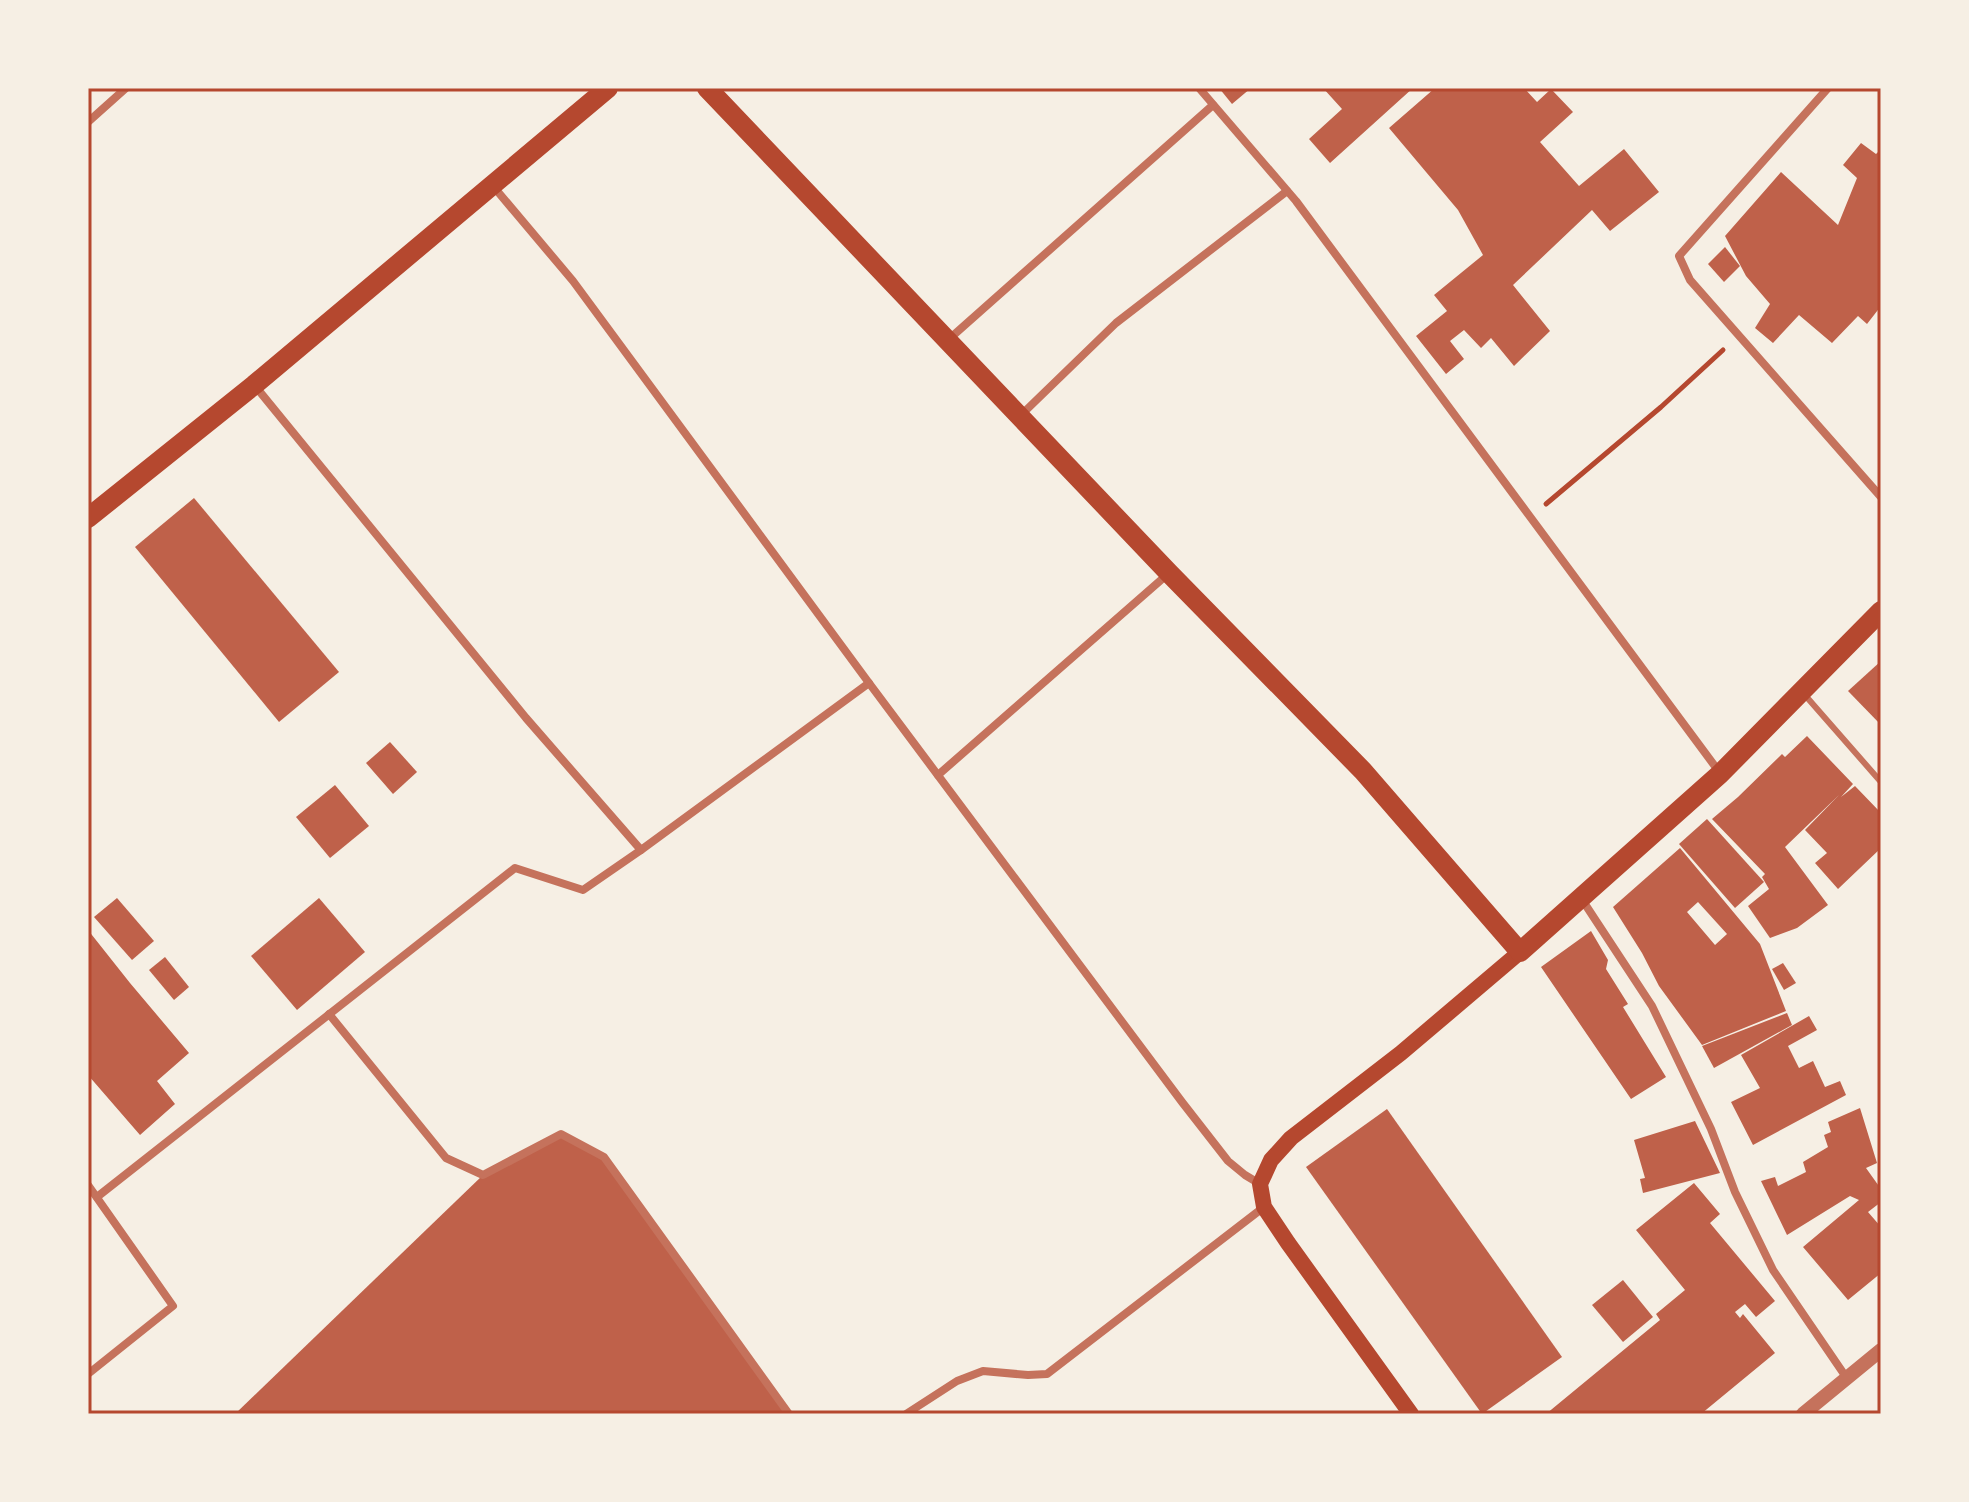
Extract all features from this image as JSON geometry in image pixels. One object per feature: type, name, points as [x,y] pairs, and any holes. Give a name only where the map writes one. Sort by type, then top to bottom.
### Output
[{"type":"main road","points":[[88,518],[254,385],[608,88]]},
{"type":"main road","points":[[707,88],[1169,573],[1363,771],[1520,952]]},
{"type":"main road","points":[[1411,1414],[1264,1207],[1260,1184],[1271,1160],[1291,1138],[1401,1053],[1520,952],[1720,774],[1881,611]]},
{"type":"street","points":[[88,122],[126,88]]},
{"type":"street","points":[[1199,88],[1287,191],[1720,774]]},
{"type":"street","points":[[1828,88],[1679,256],[1690,280],[1881,497]]},
{"type":"street","points":[[948,340],[1213,105]]},
{"type":"street","points":[[493,186],[573,281],[1218,1149],[1228,1161],[1260,1184]]},
{"type":"street","points":[[1020,416],[1116,323],[1287,191]]},
{"type":"street","points":[[254,385],[526,718],[641,850]]},
{"type":"street","points":[[938,775],[1169,573]]},
{"type":"street","points":[[97,1197],[515,868],[583,890],[869,683]]},
{"type":"street","points":[[1580,898],[1652,1006],[1773,1270],[1846,1377]]},
{"type":"street","points":[[329,1014],[446,1158],[483,1175],[561,1134],[604,1157],[789,1414]]},
{"type":"street","points":[[88,1185],[173,1306],[88,1374]]},
{"type":"street","points":[[906,1414],[957,1381],[983,1371],[1047,1374],[1264,1207]]},
{"type":"street","points":[[1803,1414],[1881,1350]]},
{"type":"lane","points":[[1802,691],[1881,782]]},
{"type":"path","points":[[1530,518],[1661,407],[1738,336]]},
{"type":"building","points":[[1219,88],[1251,88],[1232,104]]},
{"type":"building","points":[[1323,88],[1413,88],[1330,163],[1309,139],[1342,109]]},
{"type":"building","points":[[1435,88],[1524,88],[1537,102],[1551,89],[1573,112],[1540,142],[1579,186],[1624,149],[1659,192],[1610,231],[1592,210],[1513,285],[1550,331],[1514,366],[1491,338],[1481,348],[1464,330],[1450,341],[1464,359],[1446,374],[1416,336],[1447,311],[1434,295],[1483,255],[1458,210],[1389,128]]},
{"type":"building","points":[[1861,143],[1876,154],[1881,149],[1881,306],[1867,324],[1858,316],[1832,343],[1799,315],[1773,343],[1755,328],[1770,304],[1746,276],[1725,236],[1781,172],[1838,225],[1857,178],[1843,165]]},
{"type":"building","points":[[1725,247],[1740,266],[1724,282],[1708,264]]},
{"type":"building","points":[[194,498],[339,672],[279,722],[135,547]]},
{"type":"building","points":[[1881,661],[1881,725],[1848,691]]},
{"type":"building","points":[[1807,736],[1853,784],[1841,797],[1855,786],[1881,813],[1881,848],[1838,889],[1815,863],[1827,853],[1805,830],[1839,795],[1785,847],[1828,905],[1797,928],[1770,938],[1748,906],[1769,889],[1762,877],[1765,874],[1712,819],[1782,754],[1785,757]]},
{"type":"building","points":[[390,742],[417,772],[393,794],[366,763]]},
{"type":"building","points":[[335,785],[369,826],[330,858],[296,817]]},
{"type":"building","points":[[1707,819],[1764,882],[1735,908],[1679,844]]},
{"type":"building","points":[[1680,848],[1760,944],[1786,1011],[1702,1045],[1659,986],[1613,907]],"holes":[[[1698,902],[1727,934],[1715,945],[1687,912]]]},
{"type":"building","points":[[117,898],[154,941],[132,960],[94,917]]},
{"type":"building","points":[[319,898],[365,952],[297,1010],[251,956]]},
{"type":"building","points":[[88,930],[189,1053],[157,1081],[175,1104],[140,1135],[88,1075]]},
{"type":"building","points":[[1591,931],[1608,960],[1606,969],[1628,1004],[1623,1007],[1666,1077],[1631,1099],[1541,967]]},
{"type":"building","points":[[165,957],[189,987],[174,1000],[149,970]]},
{"type":"building","points":[[1783,963],[1796,983],[1784,990],[1772,969]]},
{"type":"building","points":[[1787,1013],[1792,1025],[1714,1068],[1702,1046]]},
{"type":"building","points":[[1809,1016],[1817,1030],[1788,1046],[1799,1068],[1813,1061],[1825,1087],[1840,1081],[1846,1095],[1753,1145],[1731,1102],[1760,1088],[1741,1055]]},
{"type":"building","points":[[1860,1108],[1877,1163],[1866,1168],[1881,1189],[1881,1202],[1868,1212],[1881,1227],[1881,1273],[1848,1300],[1803,1247],[1859,1200],[1850,1196],[1787,1235],[1761,1181],[1775,1177],[1778,1186],[1806,1172],[1803,1162],[1828,1147],[1824,1135],[1831,1132],[1828,1122]]},
{"type":"building","points":[[1387,1109],[1562,1357],[1482,1414],[1306,1167]]},
{"type":"building","points":[[1695,1121],[1720,1173],[1643,1193],[1640,1179],[1645,1178],[1634,1140]]},
{"type":"building","points":[[561,1134],[604,1157],[789,1414],[235,1414],[483,1175]]},
{"type":"building","points":[[1694,1183],[1720,1214],[1710,1223],[1775,1301],[1756,1317],[1745,1304],[1735,1312],[1740,1318],[1743,1314],[1775,1353],[1701,1414],[1546,1414],[1660,1320],[1656,1314],[1685,1290],[1636,1230]]},
{"type":"building","points":[[1623,1280],[1653,1317],[1623,1342],[1592,1305]]}]
